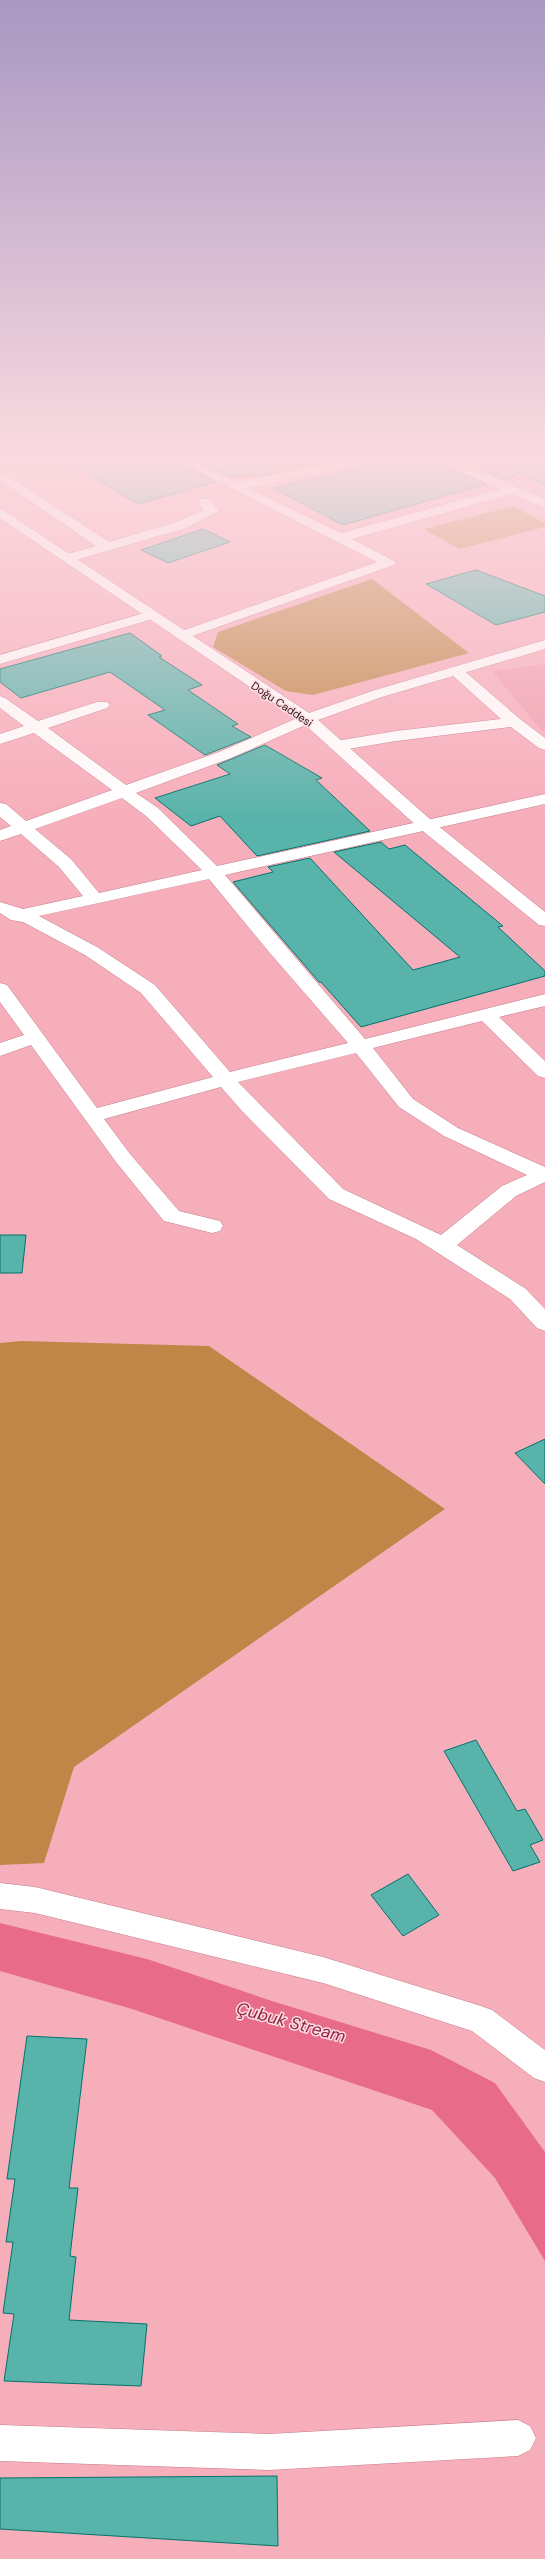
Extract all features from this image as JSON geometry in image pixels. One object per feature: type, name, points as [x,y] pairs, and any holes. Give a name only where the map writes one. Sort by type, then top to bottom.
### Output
[{"type":"street","name":"Doğu Caddesi","points":[[101,580],[181,636],[306,719],[425,824],[545,921]]},
{"type":"street","points":[[181,636],[337,580]]},
{"type":"street","points":[[0,660],[151,615]]},
{"type":"street","points":[[0,836],[120,791],[225,755],[306,719],[377,694],[545,644]]},
{"type":"street","points":[[456,671],[514,722],[545,745]]},
{"type":"street","points":[[0,701],[120,791],[152,812],[213,872],[361,1047],[406,1103],[451,1132],[545,1175]]},
{"type":"street","points":[[0,739],[102,705]]},
{"type":"street","points":[[336,746],[396,736],[514,722]]},
{"type":"street","points":[[0,920],[425,824],[545,799]]},
{"type":"street","points":[[0,808],[65,863],[94,898]]},
{"type":"street","points":[[0,906],[21,915],[91,951],[148,989],[249,1107],[336,1194],[424,1234],[518,1294],[545,1323]]},
{"type":"street","points":[[0,989],[123,1158],[172,1216],[212,1226]]},
{"type":"street","points":[[92,1116],[226,1079],[361,1047],[545,1000]]},
{"type":"street","points":[[486,1016],[545,1072]]},
{"type":"street","points":[[0,1050],[36,1037]]},
{"type":"street","points":[[442,1246],[509,1191],[545,1175]]},
{"type":"street","points":[[0,1896],[35,1900],[316,1968],[353,1979],[481,2020],[545,2068]]},
{"type":"street","points":[[0,2443],[269,2452],[518,2438]]},
{"type":"shaded area","points":[[368,580],[374,580],[469,653],[313,695],[286,691],[213,647],[218,632]]},
{"type":"shaded area","points":[[545,664],[545,730],[542,731],[492,671]]},
{"type":"shaded area","points":[[21,1341],[209,1346],[445,1509],[74,1767],[44,1863],[0,1865],[0,1343]]},
{"type":"water","name":"Çubuk Stream","points":[[0,1923],[147,1959],[272,2001],[431,2050],[495,2083],[545,2152],[545,2261],[495,2178],[432,2110],[132,2009],[0,1971]]},
{"type":"building","points":[[439,580],[504,580],[545,596],[545,612],[496,625],[426,584]]},
{"type":"building","points":[[130,633],[162,656],[159,657],[202,685],[188,690],[238,724],[232,726],[251,737],[205,755],[148,715],[165,710],[110,672],[21,698],[0,682],[0,669]]},
{"type":"building","points":[[265,745],[322,778],[316,780],[370,831],[257,856],[220,816],[191,826],[155,798],[230,774],[217,765]]},
{"type":"building","points":[[381,842],[389,849],[405,845],[503,926],[498,927],[545,971],[545,976],[361,1027],[321,982],[319,982],[233,882],[273,872],[268,867],[310,858],[413,970],[460,957],[334,852]]},
{"type":"building","points":[[0,1235],[26,1235],[22,1273],[0,1273]]},
{"type":"building","points":[[545,1439],[545,1484],[515,1453]]},
{"type":"building","points":[[476,1740],[517,1811],[525,1809],[543,1840],[530,1845],[540,1862],[513,1871],[444,1751]]},
{"type":"building","points":[[408,1874],[439,1915],[403,1936],[371,1895]]},
{"type":"building","points":[[27,2036],[87,2039],[69,2188],[78,2188],[70,2256],[76,2257],[69,2320],[147,2324],[141,2386],[4,2381],[14,2314],[3,2313],[13,2242],[6,2242],[15,2179],[7,2179]]},
{"type":"building","points":[[277,2476],[278,2546],[0,2529],[0,2478]]}]
